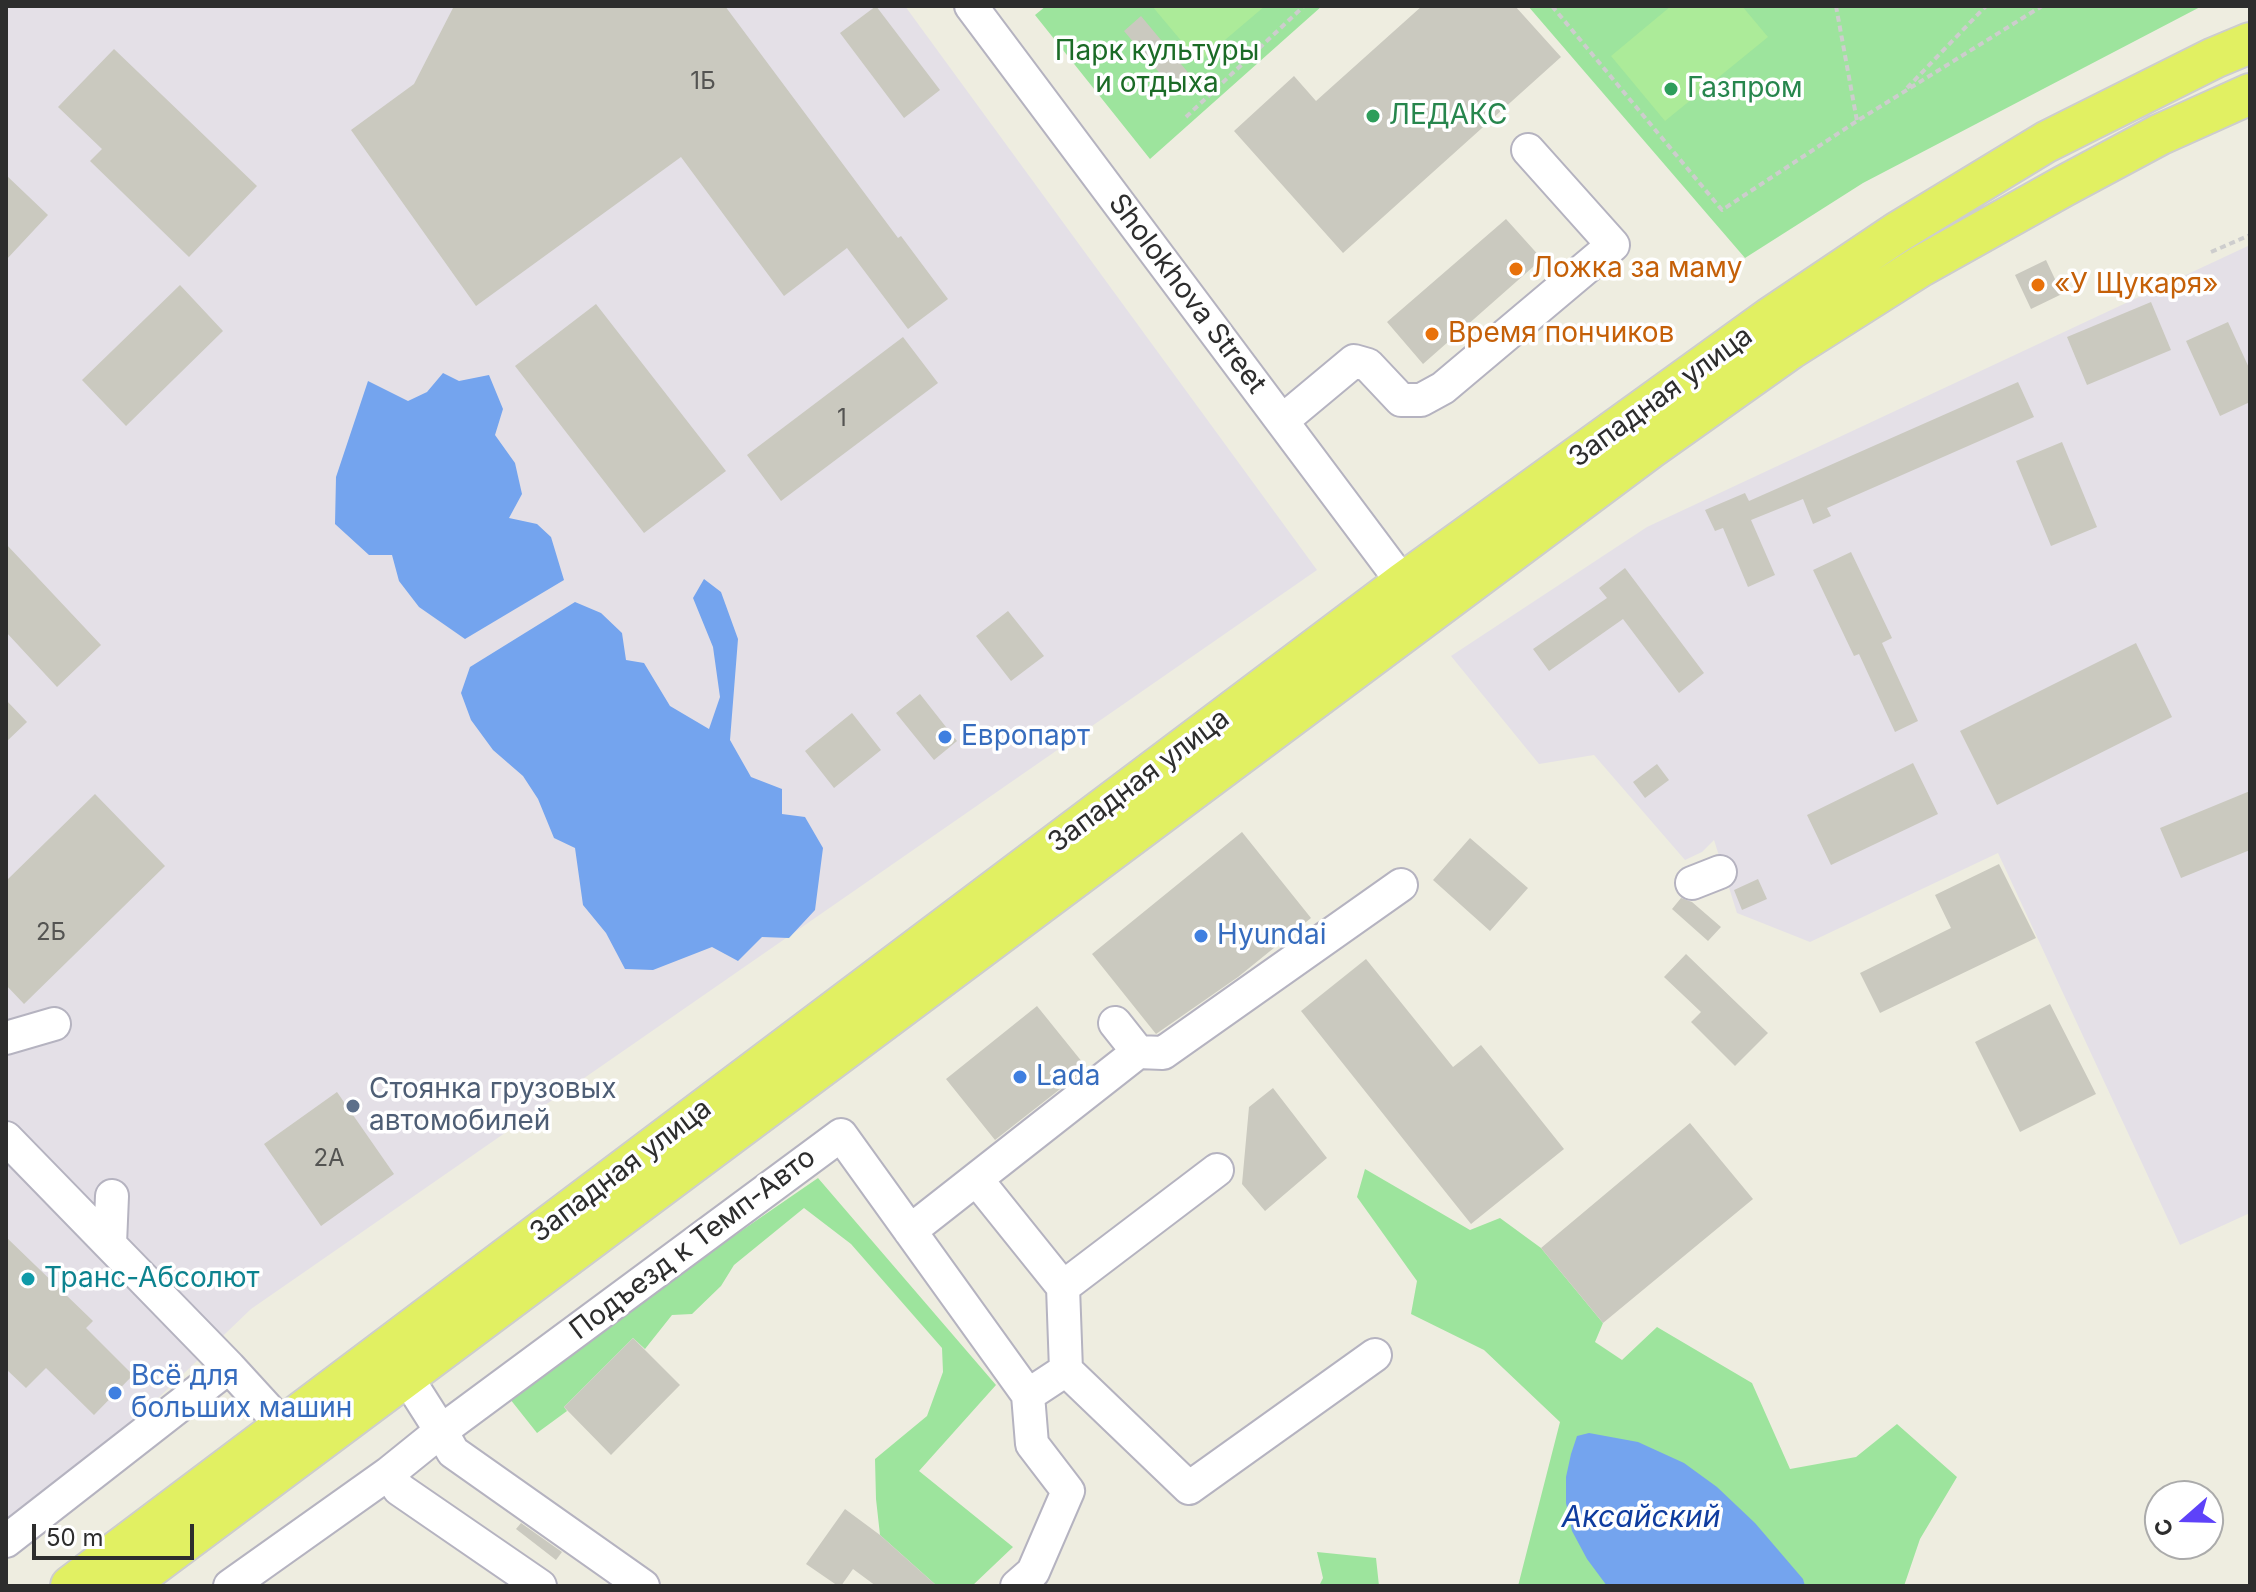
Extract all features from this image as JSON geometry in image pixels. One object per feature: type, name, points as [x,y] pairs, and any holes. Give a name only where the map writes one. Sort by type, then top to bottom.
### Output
[{"type":"main road","name":"Западная улица","points":[[71,1586],[1403,583],[1770,318],[1898,232],[2046,142],[2250,43]]},
{"type":"main road","name":"Западная улица","points":[[125,1586],[1649,449],[1790,349],[1921,266],[2064,186],[2159,135],[2250,94]]},
{"type":"street","name":"Sholokhova Street","points":[[971,6],[1403,583]]},
{"type":"street","points":[[1282,421],[1354,361],[1368,365],[1401,400],[1421,400],[1443,388],[1613,245],[1528,150]]},
{"type":"street","points":[[910,1231],[1138,1052],[1163,1053],[1401,885]]},
{"type":"street","points":[[1115,1023],[1138,1052]]},
{"type":"street","points":[[6,1038],[54,1024]]},
{"type":"street","name":"Подъезд к Темп-Авто","points":[[441,1431],[841,1135],[1028,1395]]},
{"type":"street","points":[[6,1138],[283,1426]]},
{"type":"street","points":[[1063,1287],[1217,1170]]},
{"type":"street","points":[[977,1180],[1063,1287],[1066,1370],[1189,1488],[1375,1355]]},
{"type":"street","points":[[110,1244],[112,1196]]},
{"type":"street","points":[[6,1541],[229,1367]]},
{"type":"street","points":[[1017,1586],[1033,1572],[1068,1491],[1032,1444],[1028,1395],[1066,1370]]},
{"type":"street","points":[[406,1376],[453,1452],[643,1586]]},
{"type":"street","points":[[230,1586],[389,1473],[441,1431]]},
{"type":"street","points":[[389,1473],[399,1489],[540,1586]]},
{"type":"path","points":[[1186,117],[1304,6]]},
{"type":"path","points":[[1552,6],[1722,210],[1857,121],[2042,6]]},
{"type":"path","points":[[1836,6],[1857,121]]},
{"type":"path","points":[[1902,93],[1986,6]]},
{"type":"path","points":[[2211,252],[2250,235]]},
{"type":"shaded area","points":[[6,6],[905,6],[1317,570],[251,1309],[6,1544]]},
{"type":"shaded area","points":[[2250,245],[2250,1213],[2180,1245],[1998,853],[1810,942],[1737,913],[1714,840],[1702,852],[1685,860],[1594,755],[1539,764],[1451,656],[1647,527]]},
{"type":"green space","name":"Парк культуры и отдыха","points":[[1046,6],[1322,6],[1150,159],[1035,15]]},
{"type":"green space","points":[[1152,6],[1265,6],[1199,62]]},
{"type":"green space","points":[[1528,6],[2202,6],[1863,183],[1745,258]]},
{"type":"green space","name":"Газпром","points":[[1671,6],[1742,6],[1768,37],[1665,121],[1611,56]]},
{"type":"green space","points":[[1365,1169],[1470,1230],[1500,1218],[1541,1248],[1603,1323],[1595,1342],[1622,1360],[1657,1327],[1752,1383],[1790,1469],[1856,1457],[1897,1424],[1957,1477],[1920,1539],[1904,1586],[1518,1586],[1560,1422],[1484,1350],[1411,1314],[1417,1281],[1357,1197]]},
{"type":"green space","points":[[818,1178],[996,1385],[919,1471],[1013,1547],[972,1586],[937,1586],[880,1535],[875,1459],[927,1416],[943,1372],[942,1348],[851,1244],[804,1208],[734,1265],[721,1286],[692,1314],[672,1315],[645,1349],[633,1338],[564,1407],[567,1411],[537,1433],[510,1399],[680,1273]]},
{"type":"green space","points":[[1317,1552],[1376,1558],[1379,1586],[1319,1586],[1323,1578]]},
{"type":"water","points":[[443,373],[459,381],[489,375],[503,409],[495,435],[515,463],[522,494],[509,518],[537,524],[551,537],[564,580],[465,639],[419,607],[399,581],[392,555],[369,555],[335,524],[336,477],[368,381],[408,401],[427,392]]},
{"type":"water","points":[[704,579],[721,592],[738,639],[730,740],[751,777],[782,789],[782,814],[805,817],[823,848],[815,910],[789,938],[762,937],[738,961],[712,947],[653,970],[625,969],[606,933],[583,905],[575,848],[554,838],[538,799],[523,776],[493,750],[471,720],[461,693],[470,667],[575,602],[601,613],[622,633],[626,660],[644,663],[670,706],[709,729],[720,697],[713,647],[693,598]]},
{"type":"water","name":"Аксайский","points":[[1589,1433],[1638,1442],[1684,1463],[1717,1487],[1755,1523],[1803,1579],[1805,1586],[1607,1586],[1572,1531],[1566,1503],[1566,1477],[1571,1454],[1577,1436]]},
{"type":"building","points":[[454,6],[725,6],[898,238],[901,236],[948,299],[908,329],[847,248],[784,296],[681,157],[476,306],[351,130],[414,84]]},
{"type":"building","points":[[876,6],[940,90],[904,118],[840,33]]},
{"type":"building","name":"ЛЕДАКС","points":[[1422,6],[1515,6],[1561,57],[1343,253],[1234,131],[1294,76],[1316,101]]},
{"type":"building","points":[[1141,16],[1191,76],[1174,90],[1124,31]]},
{"type":"building","points":[[114,49],[257,186],[189,257],[90,161],[102,149],[58,107]]},
{"type":"building","points":[[6,175],[48,215],[6,260]]},
{"type":"building","points":[[1506,219],[1542,259],[1423,364],[1387,322]]},
{"type":"building","name":"«У Щукаря»","points":[[2046,260],[2062,294],[2031,309],[2015,275]]},
{"type":"building","points":[[180,285],[223,331],[126,426],[82,380]]},
{"type":"building","points":[[2151,302],[2171,350],[2087,385],[2067,337]]},
{"type":"building","points":[[596,304],[726,471],[644,533],[515,366]]},
{"type":"building","points":[[2228,322],[2250,370],[2250,402],[2220,416],[2186,341]]},
{"type":"building","points":[[903,337],[938,383],[781,501],[747,455]]},
{"type":"building","points":[[2018,382],[2034,417],[1827,508],[1831,516],[1813,524],[1803,499],[1751,520],[1775,575],[1748,587],[1723,528],[1715,531],[1705,510],[1745,493],[1749,501]]},
{"type":"building","points":[[2062,442],[2097,527],[2051,546],[2016,461]]},
{"type":"building","points":[[6,544],[101,645],[57,687],[6,632]]},
{"type":"building","points":[[1851,552],[1892,638],[1882,643],[1918,721],[1895,732],[1859,654],[1854,656],[1813,570]]},
{"type":"building","points":[[1625,568],[1704,673],[1679,693],[1623,619],[1549,671],[1533,649],[1607,598],[1599,588]]},
{"type":"building","points":[[1008,611],[1044,656],[1011,681],[976,636]]},
{"type":"building","points":[[2136,643],[2172,717],[1997,805],[1960,731]]},
{"type":"building","points":[[920,694],[957,741],[934,760],[896,713]]},
{"type":"building","points":[[6,700],[27,722],[6,742]]},
{"type":"building","points":[[852,713],[881,750],[834,788],[805,751]]},
{"type":"building","points":[[1913,763],[1938,814],[1831,865],[1807,815]]},
{"type":"building","points":[[1657,764],[1669,780],[1645,798],[1633,782]]},
{"type":"building","points":[[2250,791],[2250,850],[2181,878],[2160,828]]},
{"type":"building","points":[[95,794],[165,866],[24,1004],[6,985],[6,881]]},
{"type":"building","name":"Hyundai","points":[[1242,832],[1311,918],[1238,977],[1156,1034],[1092,954]]},
{"type":"building","points":[[1470,838],[1528,888],[1490,931],[1433,880]]},
{"type":"building","points":[[1999,864],[2036,938],[1880,1013],[1860,973],[1951,928],[1935,895]]},
{"type":"building","points":[[1758,879],[1767,899],[1742,910],[1734,890]]},
{"type":"building","points":[[1681,898],[1692,902],[1721,927],[1708,941],[1672,909]]},
{"type":"building","points":[[1686,954],[1768,1033],[1735,1066],[1691,1022],[1701,1012],[1664,977]]},
{"type":"building","points":[[1366,959],[1453,1067],[1481,1045],[1564,1149],[1471,1224],[1301,1011]]},
{"type":"building","points":[[2050,1004],[2096,1094],[2020,1132],[1975,1042]]},
{"type":"building","name":"Lada","points":[[1037,1006],[1087,1068],[995,1140],[946,1079]]},
{"type":"building","points":[[1273,1088],[1327,1158],[1265,1211],[1242,1184],[1249,1107]]},
{"type":"building","points":[[337,1092],[394,1174],[321,1226],[264,1144]]},
{"type":"building","points":[[1690,1123],[1753,1199],[1603,1323],[1541,1248]]},
{"type":"building","name":"Транс-Абсолют","points":[[6,1237],[93,1321],[86,1328],[133,1375],[94,1415],[46,1368],[26,1388],[6,1369]]},
{"type":"building","points":[[633,1338],[680,1385],[611,1455],[564,1407]]},
{"type":"building","points":[[845,1509],[880,1535],[937,1586],[876,1586],[853,1569],[838,1586],[806,1564]]},
{"type":"building","points":[[521,1523],[562,1552],[556,1560],[516,1529]]},
{"type":"place","name":"Газпром","points":[[1671,89]]},
{"type":"place","name":"ЛЕДАКС","points":[[1373,116]]},
{"type":"place","name":"Ложка за маму","points":[[1516,269]]},
{"type":"place","name":"«У Щукаря»","points":[[2038,285]]},
{"type":"place","name":"Время пончиков","points":[[1432,334]]},
{"type":"place","name":"Европарт","points":[[945,737]]},
{"type":"place","name":"Hyundai","points":[[1201,936]]},
{"type":"place","name":"Lada","points":[[1020,1077]]},
{"type":"place","name":"Стоянка грузовых автомобилей","points":[[353,1106]]},
{"type":"place","name":"Транс-Абсолют","points":[[28,1279]]},
{"type":"place","name":"Всё для больших машин","points":[[115,1393]]}]
